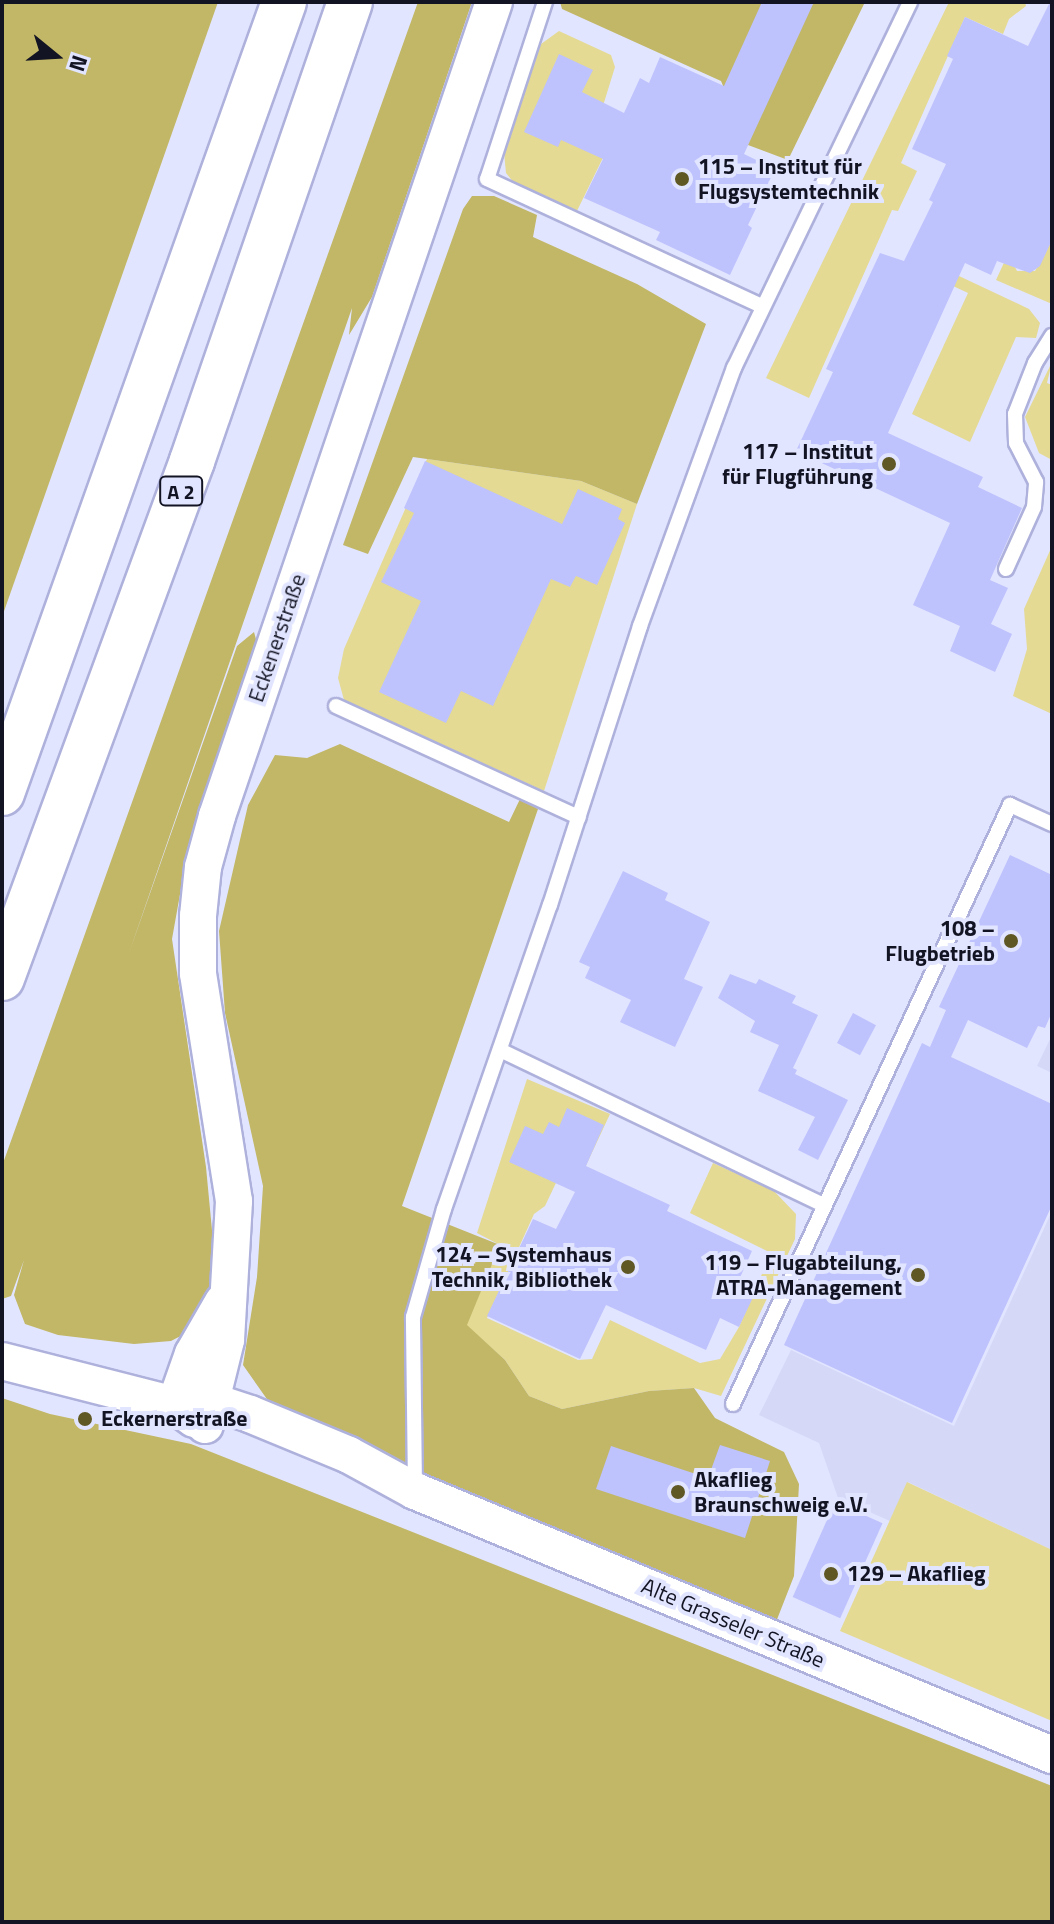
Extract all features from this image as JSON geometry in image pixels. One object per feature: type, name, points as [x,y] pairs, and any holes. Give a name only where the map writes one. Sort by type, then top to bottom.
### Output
[{"type":"highway","points":[[226,170],[250,2]]},
{"type":"highway","points":[[2,793],[284,2]]},
{"type":"highway","name":"A 2","points":[[2,978],[192,461],[350,2]]},
{"type":"main road","name":"Eckenerstraße","points":[[208,1413],[226,1340],[234,1252],[234,1201],[198,973],[198,916],[203,867],[222,800],[494,2]]},
{"type":"main road","name":"Eckenerstraße","points":[[175,1405],[193,1354],[228,1294]]},
{"type":"main road","name":"Alte Grasseler Straße","points":[[2,1361],[208,1413],[344,1473],[415,1491],[1052,1755]]},
{"type":"lane","points":[[545,2],[487,179],[762,306]]},
{"type":"lane","points":[[415,1491],[413,1317],[444,1209],[690,482],[762,306],[910,2]]},
{"type":"lane","points":[[1006,569],[1034,507],[1036,482],[1016,443],[1015,414],[1035,363],[1052,336]]},
{"type":"lane","points":[[336,706],[579,817]]},
{"type":"lane","points":[[733,1404],[822,1204],[1010,805],[1052,824]]},
{"type":"lane","points":[[500,1050],[822,1204]]},
{"type":"shaded area","points":[[2,2],[218,2],[2,617]]},
{"type":"shaded area","points":[[418,2],[472,2],[372,297],[349,335],[352,308],[128,956],[237,646],[254,632],[260,654],[207,797],[184,872],[172,939],[206,1167],[215,1262],[211,1292],[194,1329],[171,1341],[134,1344],[58,1335],[25,1324],[14,1295],[24,1260],[11,1296],[2,1299],[2,1166]]},
{"type":"shaded area","points":[[560,2],[865,2],[788,160],[748,145],[721,81],[562,9]]},
{"type":"shaded area","points":[[949,2],[1025,2],[1026,6],[1009,19],[1003,34],[965,17],[901,163],[917,171],[898,211],[892,210],[809,398],[766,378]]},
{"type":"shaded area","points":[[559,31],[611,55],[615,67],[598,122],[616,131],[575,215],[515,184],[506,173],[504,152],[541,44]]},
{"type":"shaded area","points":[[472,196],[494,196],[537,215],[533,237],[637,284],[706,324],[637,504],[581,481],[413,457],[368,554],[343,545],[463,209]]},
{"type":"shaded area","points":[[1052,240],[1052,304],[996,280],[1008,254],[1017,271],[1035,271]]},
{"type":"shaded area","points":[[942,268],[1029,309],[1040,323],[1036,338],[1016,337],[970,442],[912,414],[968,293],[936,278]]},
{"type":"shaded area","points":[[1052,362],[1047,383],[1052,385],[1052,460],[1039,453],[1025,417]]},
{"type":"shaded area","points":[[427,459],[581,481],[637,504],[544,791],[344,700],[338,678],[344,649]]},
{"type":"shaded area","points":[[1052,546],[1052,714],[1013,696],[1027,649],[1024,609]]},
{"type":"shaded area","points":[[340,744],[509,822],[520,799],[538,809],[402,1206],[500,1245],[467,1325],[505,1360],[529,1396],[562,1409],[649,1391],[694,1388],[715,1418],[784,1452],[799,1484],[794,1576],[776,1622],[300,1426],[269,1402],[243,1365],[257,1277],[263,1186],[225,1013],[219,931],[248,805],[275,755],[307,758]]},
{"type":"shaded area","points":[[1052,1035],[1052,1073],[1037,1066]]},
{"type":"shaded area","points":[[527,1079],[610,1114],[582,1174],[564,1166],[545,1206],[534,1214],[487,1318],[578,1360],[592,1359],[610,1320],[700,1363],[720,1359],[739,1327],[771,1253],[690,1213],[713,1163],[773,1190],[796,1214],[795,1239],[721,1396],[694,1388],[649,1391],[562,1409],[529,1396],[505,1360],[466,1325],[500,1245],[477,1233]]},
{"type":"shaded area","points":[[1052,1211],[1052,1550],[908,1482],[890,1521],[838,1498],[819,1443],[759,1415],[791,1350],[954,1426]]},
{"type":"shaded area","points":[[2,1398],[50,1414],[191,1444],[1052,1786],[1052,1922],[2,1922]]},
{"type":"shaded area","points":[[907,1482],[1052,1550],[1052,1721],[840,1631]]},
{"type":"building","points":[[762,2],[814,2],[744,154],[775,169],[748,225],[752,228],[730,275],[656,240],[660,232],[584,198],[603,159],[561,140],[558,147],[524,132],[559,54],[593,70],[582,92],[624,113],[640,78],[649,83],[660,57],[724,86]]},
{"type":"building","points":[[1050,2],[1052,240],[1040,266],[1030,273],[997,261],[991,275],[965,263],[888,433],[983,477],[978,487],[1022,508],[990,580],[1008,588],[991,624],[1012,634],[995,672],[950,651],[960,626],[913,605],[950,523],[796,451],[833,372],[826,369],[880,253],[904,261],[933,202],[929,200],[946,164],[912,149],[953,59],[947,56],[965,17],[1028,46]]},
{"type":"building","points":[[425,461],[562,524],[578,489],[622,509],[618,519],[625,523],[597,585],[576,576],[570,587],[551,579],[493,706],[461,691],[446,723],[379,692],[421,601],[381,582],[414,513],[404,508]]},
{"type":"building","name":"119 – Flugabteilung, ATRA-Management","points":[[1010,855],[1052,875],[1052,1012],[1045,1028],[1038,1026],[1027,1048],[968,1020],[951,1057],[1052,1104],[1052,1205],[952,1423],[784,1345],[922,1043],[930,1047],[946,1010],[939,1007]]},
{"type":"building","points":[[623,871],[668,893],[665,900],[710,922],[684,979],[703,987],[675,1047],[620,1022],[631,1000],[585,978],[590,967],[579,962]]},
{"type":"building","points":[[730,974],[756,984],[759,979],[796,996],[792,1003],[818,1015],[793,1068],[797,1070],[795,1074],[848,1100],[818,1160],[798,1150],[815,1117],[758,1091],[779,1045],[750,1032],[755,1021],[718,998]]},
{"type":"building","points":[[853,1013],[876,1025],[860,1055],[837,1043]]},
{"type":"building","name":"124 – Systemhaus Technik, Bibliothek","points":[[567,1108],[604,1125],[586,1166],[670,1205],[667,1211],[752,1251],[738,1282],[756,1291],[739,1327],[720,1318],[706,1350],[606,1305],[580,1359],[487,1316],[533,1219],[556,1229],[575,1192],[509,1162],[525,1126],[543,1134],[549,1122],[559,1127]]},
{"type":"building","name":"Akaflieg Braunschweig e.V.","points":[[720,1445],[770,1461],[745,1538],[596,1489],[611,1446],[708,1478]]},
{"type":"building","name":"129 – Akaflieg","points":[[835,1502],[883,1523],[840,1618],[793,1597]]},
{"type":"place","name":"115 – Institut für Flugsystemtechnik","points":[[682,179]]},
{"type":"place","name":"117 – Institut für Flugführung","points":[[889,464]]},
{"type":"place","name":"108 – Flugbetrieb","points":[[1011,941]]},
{"type":"place","name":"124 – Systemhaus Technik, Bibliothek","points":[[628,1267]]},
{"type":"place","name":"119 – Flugabteilung, ATRA-Management","points":[[918,1275]]},
{"type":"place","name":"Eckernerstraße","points":[[85,1419]]},
{"type":"place","name":"Akaflieg Braunschweig e.V.","points":[[678,1492]]},
{"type":"place","name":"129 – Akaflieg","points":[[831,1574]]}]
